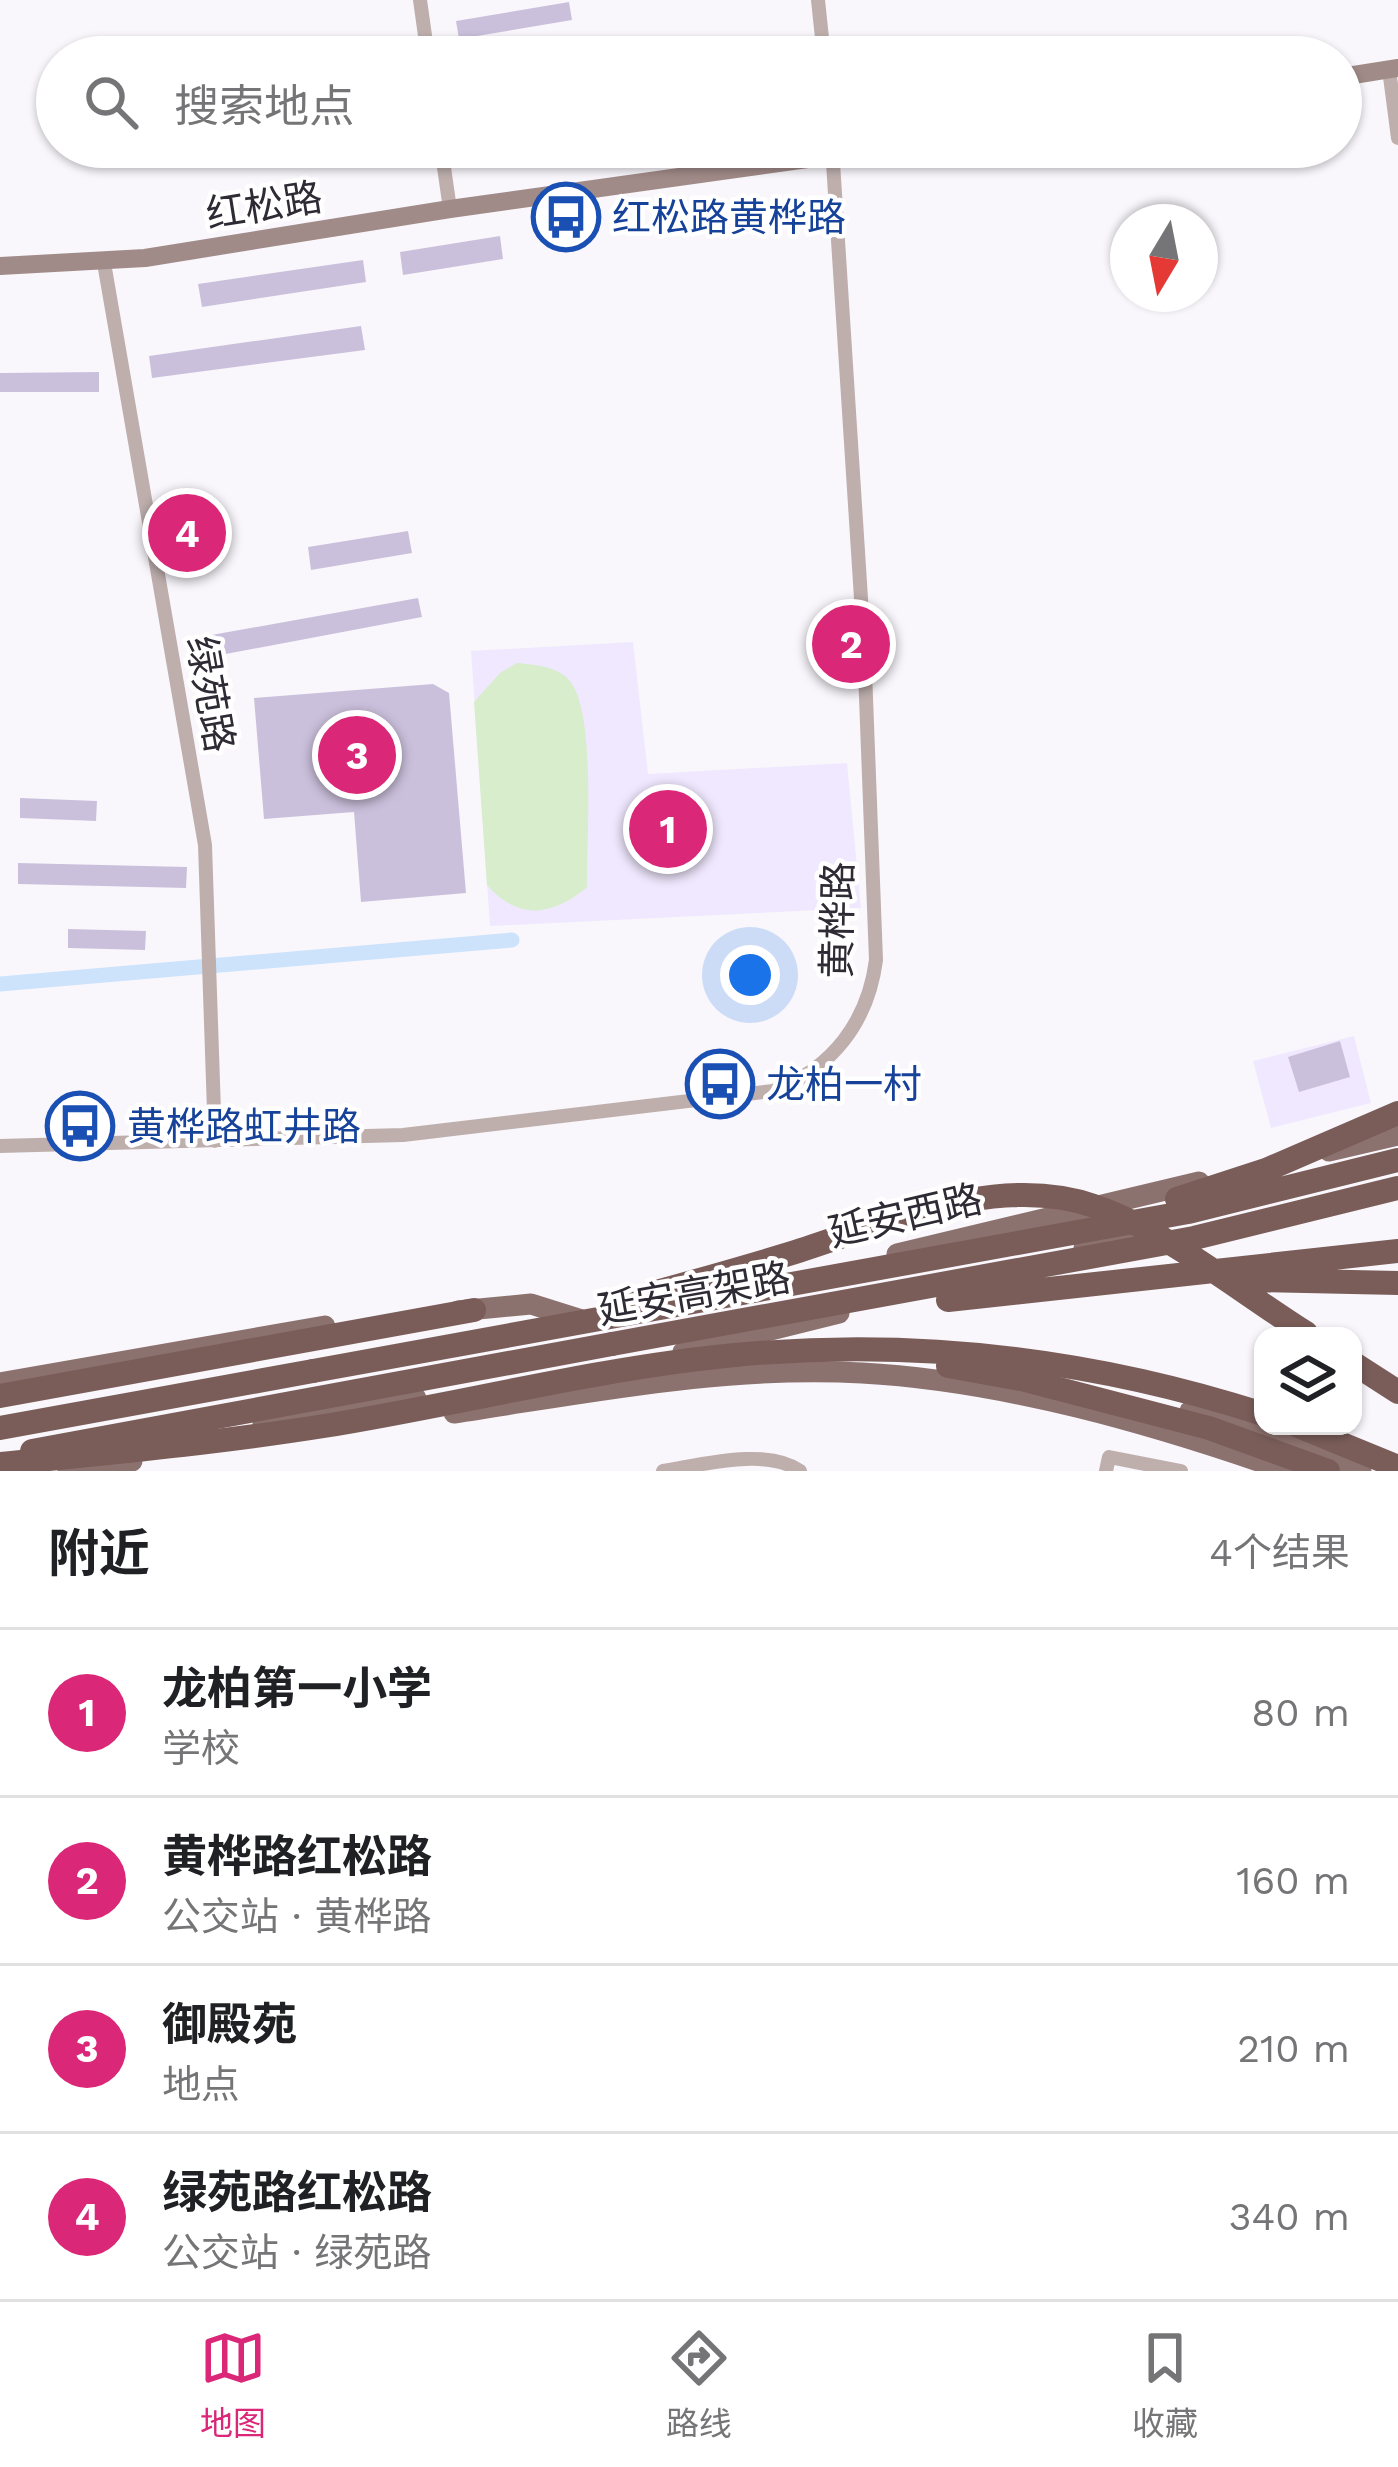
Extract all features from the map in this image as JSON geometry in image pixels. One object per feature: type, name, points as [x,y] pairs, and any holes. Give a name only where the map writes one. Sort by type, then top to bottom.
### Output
[{"type":"highway","points":[[956,1257],[1204,1191],[1398,1113]]},
{"type":"highway","name":"延安高架路","points":[[0,1428],[956,1257],[1188,1212],[1398,1163]]},
{"type":"highway","name":"延安高架路","points":[[0,1461],[1194,1238],[1398,1188]]},
{"type":"highway","points":[[313,1372],[616,1303],[923,1212],[1015,1196],[1057,1197],[1095,1206],[1296,1327]]},
{"type":"highway","points":[[612,1344],[958,1298],[1398,1251]]},
{"type":"highway","points":[[958,1298],[1195,1280],[1398,1283]]},
{"type":"highway","points":[[0,1396],[474,1310]]},
{"type":"highway","points":[[0,1461],[320,1426],[734,1355],[900,1348],[1026,1359],[1133,1377],[1254,1411]]},
{"type":"highway","points":[[815,1352],[890,1355],[1021,1379],[1209,1428],[1328,1471]]},
{"type":"highway","points":[[1362,1369],[1398,1392]]},
{"type":"highway","points":[[1320,1435],[1398,1467]]},
{"type":"main road","name":"延安西路","points":[[0,1383],[276,1332],[531,1304],[582,1322],[626,1319],[1398,1135]]},
{"type":"main road","name":"延安西路","points":[[15,1471],[322,1413],[642,1362],[1398,1163]]},
{"type":"main road","points":[[729,1359],[757,1334]]},
{"type":"main road","points":[[642,1362],[854,1357],[980,1367],[1254,1427],[1361,1471]]},
{"type":"main road","points":[[642,1362],[678,1379]]},
{"type":"main road","points":[[68,1471],[678,1379],[860,1373],[948,1384],[1144,1427],[1287,1471]]},
{"type":"street","points":[[420,0],[425,36]]},
{"type":"street","points":[[818,0],[822,36]]},
{"type":"street","points":[[1362,73],[1394,68],[1398,138]]},
{"type":"street","points":[[444,168],[450,208]]},
{"type":"street","name":"红松路","points":[[0,266],[104,263],[724,168]]},
{"type":"street","name":"黄桦路","points":[[0,1146],[403,1136],[740,1096],[797,1082],[855,1028],[873,981],[875,928],[864,644],[834,168]]},
{"type":"street","name":"绿苑路","points":[[104,263],[205,844],[215,1141]]},
{"type":"street","points":[[1106,1471],[1109,1456],[1181,1471]]},
{"type":"street","points":[[663,1471],[742,1460],[790,1464],[800,1471]]},
{"type":"shaded area","points":[[633,642],[648,774],[847,763],[861,908],[490,926],[471,651]]},
{"type":"shaded area","points":[[1354,1036],[1371,1103],[1271,1128],[1253,1061]]},
{"type":"green space","points":[[517,663],[552,669],[569,680],[578,696],[587,748],[587,887],[549,909],[511,905],[487,885],[474,702],[500,673]]},
{"type":"building","points":[[569,2],[572,20],[477,36],[458,36],[456,21]]},
{"type":"building","points":[[500,236],[503,259],[403,275],[400,252]]},
{"type":"building","points":[[363,260],[366,282],[202,307],[198,284]]},
{"type":"building","points":[[361,326],[365,350],[152,378],[149,356]]},
{"type":"building","points":[[99,372],[99,392],[0,392],[0,373]]},
{"type":"building","points":[[408,531],[412,553],[311,570],[308,547]]},
{"type":"building","points":[[418,598],[422,617],[210,657],[206,636]]},
{"type":"building","points":[[433,684],[449,693],[466,893],[361,902],[354,812],[264,819],[254,698]]},
{"type":"building","points":[[20,798],[97,801],[96,821],[20,818]]},
{"type":"building","points":[[18,863],[187,867],[186,888],[18,884]]},
{"type":"building","points":[[68,929],[146,931],[145,950],[68,948]]},
{"type":"building","points":[[1340,1041],[1350,1077],[1299,1092],[1288,1057]]},
{"type":"waterway","points":[[0,984],[512,940]]},
{"type":"place","name":"红松路黄桦路","points":[[566,217]]},
{"type":"place","name":"绿苑路红松路","points":[[187,533]]},
{"type":"place","name":"黄桦路红松路","points":[[851,644]]},
{"type":"place","name":"御殿苑","points":[[357,755]]},
{"type":"place","name":"龙柏第一小学","points":[[668,829]]},
{"type":"place","name":"龙柏一村","points":[[720,1084]]},
{"type":"place","name":"黄桦路虹井路","points":[[80,1126]]}]
